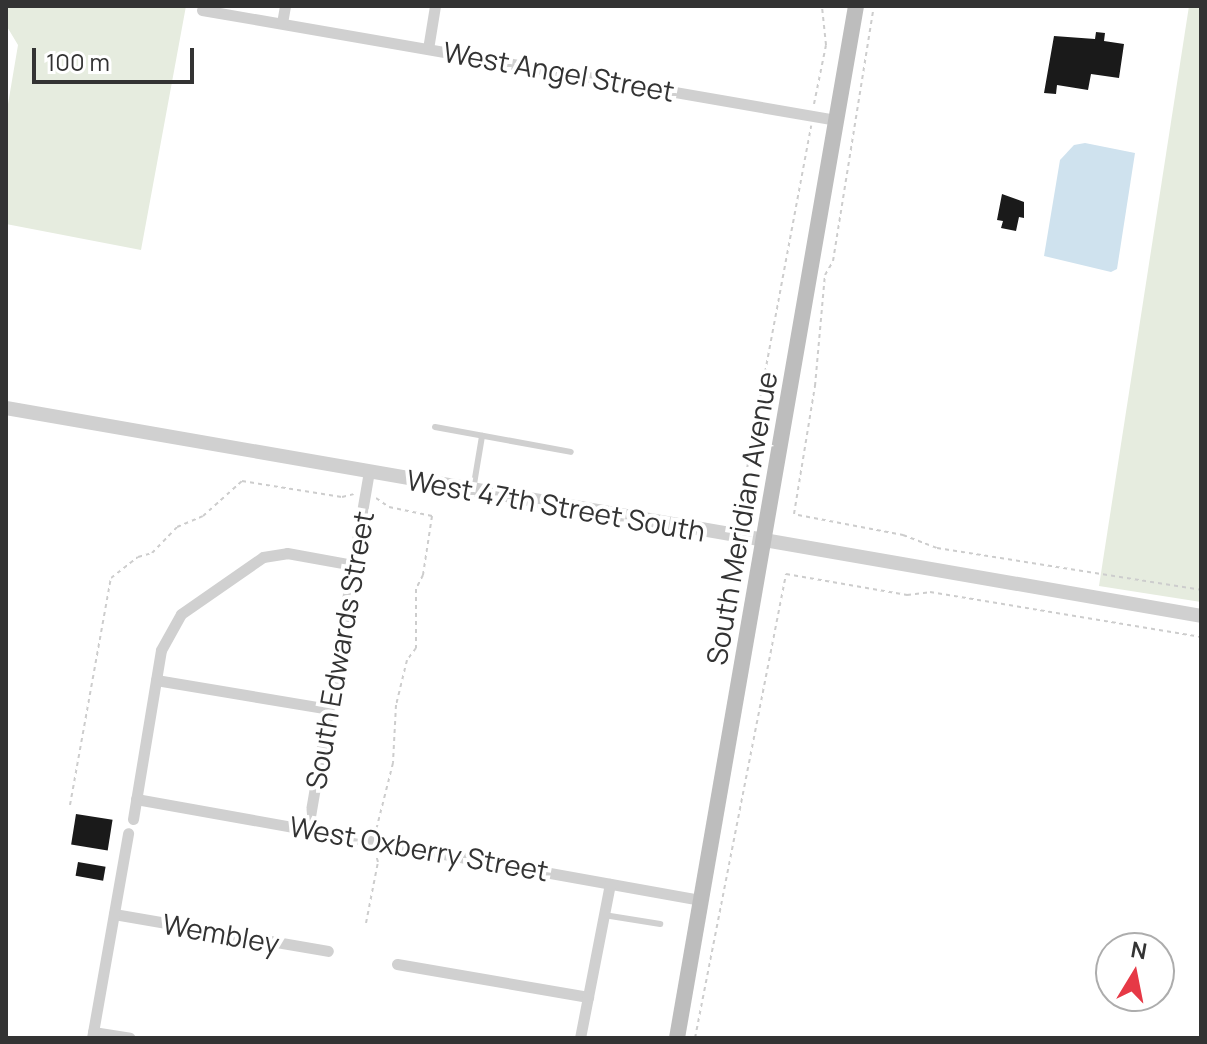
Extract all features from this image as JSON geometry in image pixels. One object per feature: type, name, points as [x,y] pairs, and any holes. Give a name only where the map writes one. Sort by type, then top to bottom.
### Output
[{"type":"main road","name":"South Meridian Avenue","points":[[677,1038],[856,6]]},
{"type":"street","points":[[282,23],[285,6]]},
{"type":"street","points":[[428,49],[435,6]]},
{"type":"street","name":"West Angel Street","points":[[202,10],[836,120]]},
{"type":"street","name":"West 47th Street South","points":[[6,408],[1201,616]]},
{"type":"street","name":"South Edwards Street","points":[[308,828],[369,473]]},
{"type":"street","points":[[133,819],[156,680],[172,625],[252,562],[275,554],[354,565]]},
{"type":"street","points":[[156,680],[329,709]]},
{"type":"street","name":"West Oxberry Street","points":[[136,799],[701,900]]},
{"type":"street","points":[[128,833],[92,1035],[130,1038]]},
{"type":"street","points":[[580,1038],[610,884]]},
{"type":"street","name":"Wembley","points":[[114,914],[328,951]]},
{"type":"street","points":[[397,964],[588,997]]},
{"type":"lane","points":[[435,427],[571,452]]},
{"type":"lane","points":[[473,490],[482,436]]},
{"type":"lane","points":[[604,915],[660,924]]},
{"type":"path","points":[[740,506],[826,45],[822,6]]},
{"type":"path","points":[[874,6],[833,261],[825,275],[815,386],[796,514],[903,535],[937,548],[1201,590]]},
{"type":"path","points":[[70,805],[105,589],[111,578],[138,557],[152,553],[177,527],[203,516],[242,481],[342,497],[366,495],[389,507],[432,516],[423,575],[416,589],[418,639],[396,705],[393,763],[376,840],[378,862],[366,923]]},
{"type":"path","points":[[695,1038],[786,574],[907,595],[930,592],[1201,637]]},
{"type":"shaded area","points":[[6,6],[186,6],[141,250],[6,224],[6,116],[18,45],[6,25]]},
{"type":"shaded area","points":[[1189,6],[1201,6],[1201,602],[1099,586]]},
{"type":"water","points":[[1085,143],[1135,153],[1117,269],[1111,272],[1044,256],[1060,160],[1074,145]]},
{"type":"building","points":[[1096,32],[1105,33],[1104,41],[1124,44],[1119,78],[1091,74],[1088,90],[1057,85],[1056,94],[1044,93],[1054,36],[1095,39]]},
{"type":"building","points":[[1002,194],[1024,202],[1024,218],[1019,217],[1016,231],[1001,228],[1003,221],[997,220]]},
{"type":"building","points":[[76,814],[113,820],[108,850],[71,845]]},
{"type":"building","points":[[78,862],[106,867],[103,881],[76,876]]}]
